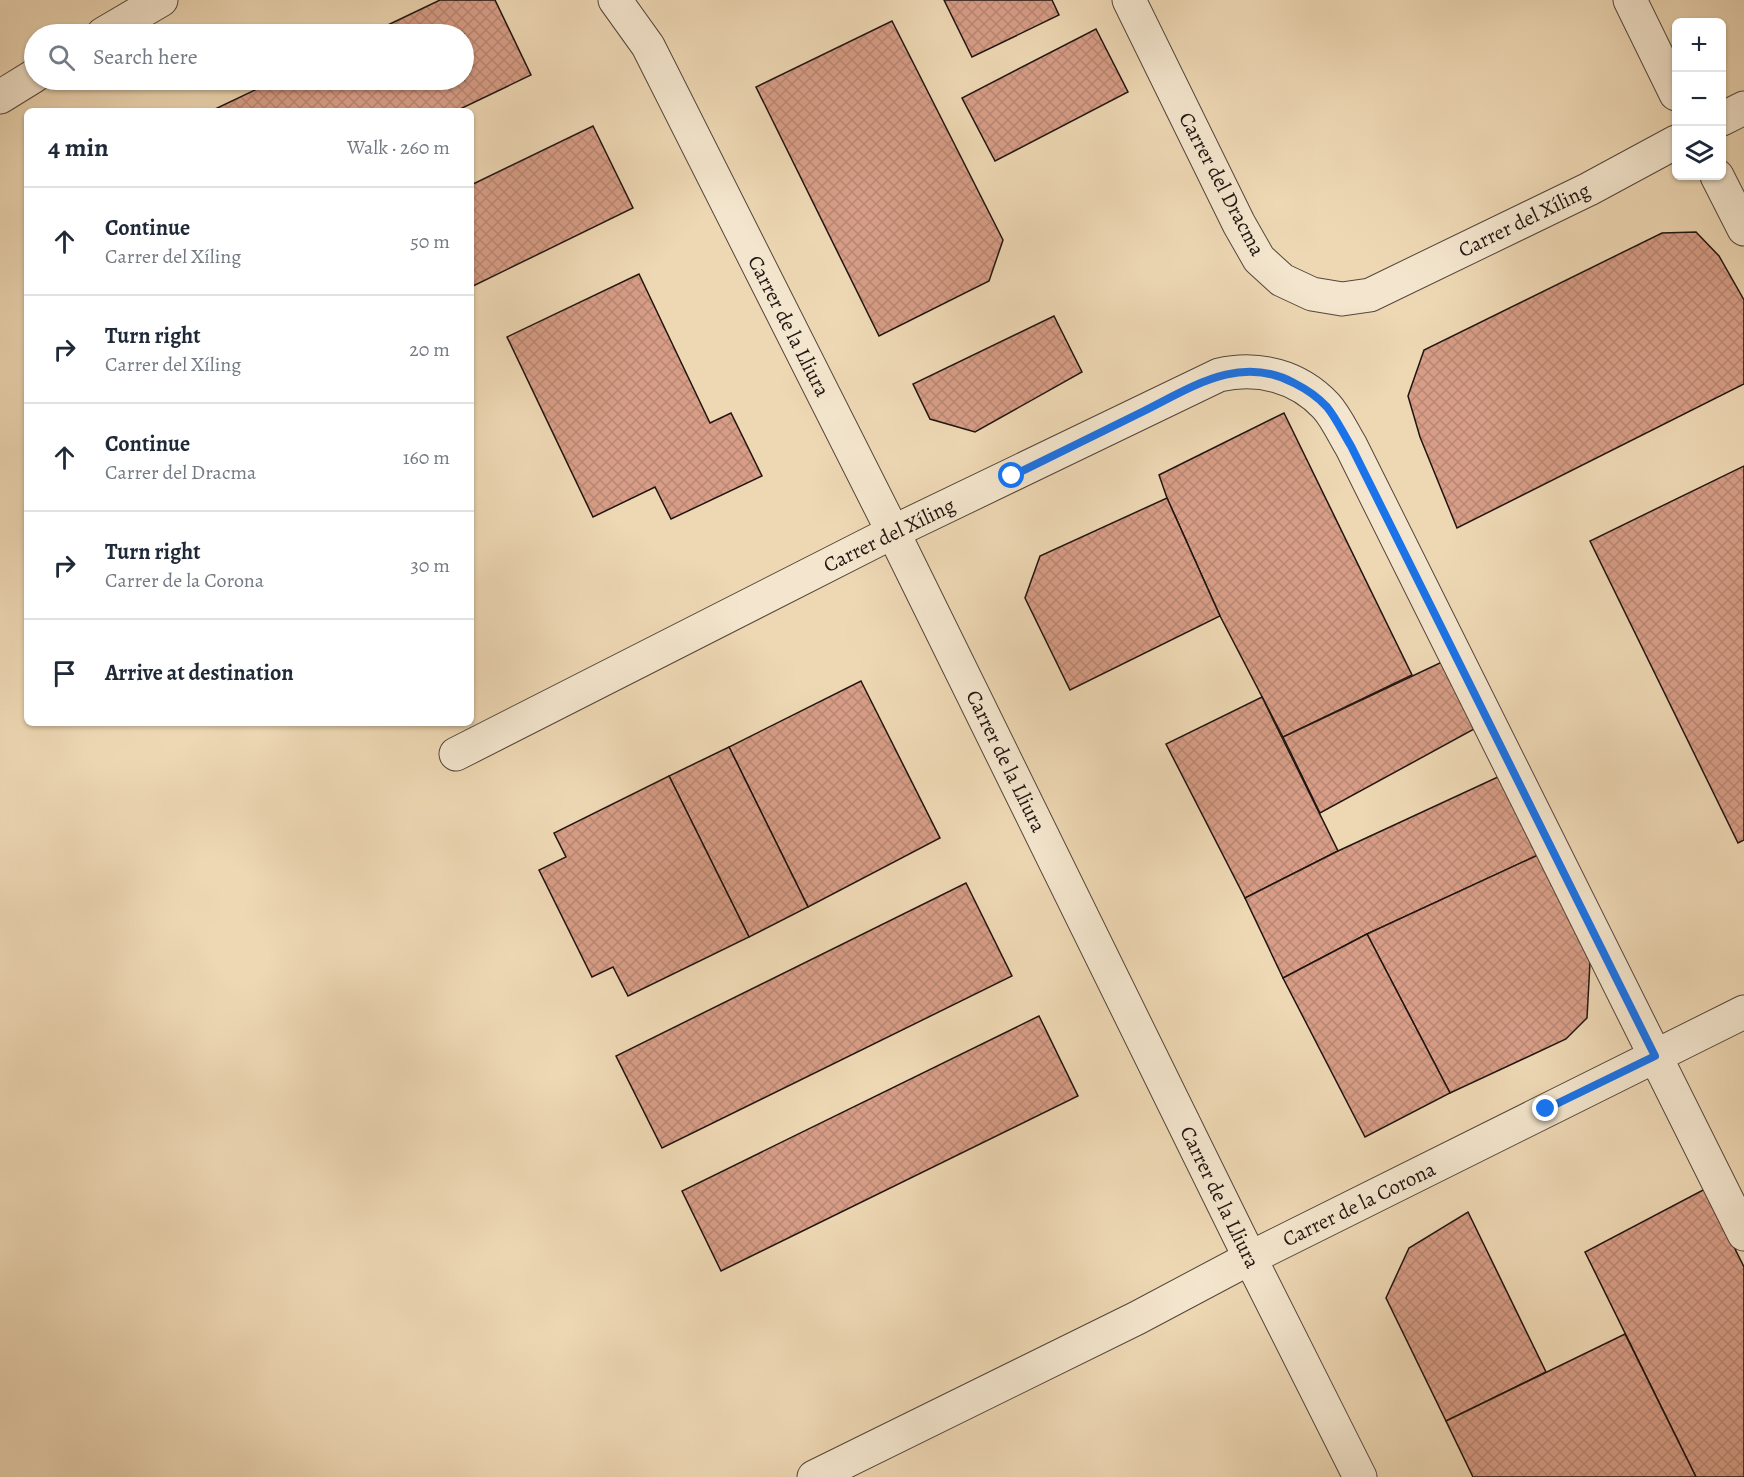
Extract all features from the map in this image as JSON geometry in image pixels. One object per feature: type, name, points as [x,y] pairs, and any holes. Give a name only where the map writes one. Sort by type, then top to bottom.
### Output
[{"type":"street","points":[[120,24],[160,0]]},
{"type":"street","name":"Carrer de la Lliura","points":[[615,0],[648,46],[893,532],[1360,1477]]},
{"type":"street","name":"Carrer de la Lliura","points":[[638,0],[648,46]]},
{"type":"street","name":"Carrer del Dracma","points":[[1129,0],[1259,260],[1282,280],[1312,294],[1342,299],[1370,295]]},
{"type":"street","points":[[1629,0],[1672,84]]},
{"type":"street","points":[[0,97],[24,82]]},
{"type":"street","points":[[1726,117],[1744,108]]},
{"type":"street","name":"Carrer del Xíling","points":[[1370,295],[1589,189],[1672,145]]},
{"type":"street","points":[[1719,180],[1744,229]]},
{"type":"street","name":"Carrer del Xíling","points":[[456,754],[893,532],[1219,375],[1236,371],[1261,371],[1286,378],[1310,391],[1328,408],[1351,446],[1655,1056]]},
{"type":"street","name":"Carrer de la Corona","points":[[814,1477],[1137,1318],[1250,1258],[1744,1012]]},
{"type":"street","points":[[1655,1056],[1744,1234]]},
{"type":"building","points":[[440,0],[495,0],[531,75],[462,108],[217,108],[255,90],[474,90],[474,24],[390,24]]},
{"type":"building","points":[[944,0],[1052,0],[1059,15],[972,57]]},
{"type":"building","points":[[892,21],[1003,240],[989,281],[879,336],[756,87]]},
{"type":"building","points":[[1096,29],[1128,92],[995,161],[962,98]]},
{"type":"building","points":[[593,126],[633,208],[474,286],[474,184]]},
{"type":"building","points":[[1696,232],[1719,256],[1744,300],[1744,384],[1457,528],[1420,437],[1408,396],[1424,350],[1662,233]]},
{"type":"building","points":[[639,274],[710,423],[731,413],[762,476],[671,519],[655,487],[593,517],[507,337]]},
{"type":"building","points":[[1054,316],[1082,372],[975,432],[930,419],[913,384]]},
{"type":"building","points":[[1284,413],[1412,675],[1283,737],[1220,616],[1159,475]]},
{"type":"building","points":[[1744,466],[1744,840],[1738,843],[1590,541]]},
{"type":"building","points":[[1167,498],[1220,616],[1070,690],[1025,598],[1040,556]]},
{"type":"building","points":[[1442,662],[1476,728],[1320,813],[1283,737]]},
{"type":"building","points":[[861,681],[940,838],[808,907],[729,747]]},
{"type":"building","points":[[1262,697],[1338,851],[1245,898],[1166,744]]},
{"type":"building","points":[[729,747],[808,907],[749,937],[669,776]]},
{"type":"building","points":[[669,776],[749,937],[628,996],[613,967],[592,977],[539,870],[566,857],[554,833]]},
{"type":"building","points":[[1500,776],[1538,855],[1367,934],[1283,978],[1245,898],[1338,851]]},
{"type":"building","points":[[1538,855],[1590,962],[1587,1018],[1566,1039],[1450,1093],[1367,934]]},
{"type":"building","points":[[966,883],[1012,976],[662,1148],[616,1056]]},
{"type":"building","points":[[1367,934],[1450,1093],[1365,1137],[1283,978]]},
{"type":"building","points":[[1039,1016],[1078,1096],[721,1271],[682,1191]]},
{"type":"building","points":[[1705,1189],[1744,1267],[1744,1477],[1696,1477],[1585,1252]]},
{"type":"building","points":[[1468,1212],[1546,1372],[1446,1421],[1386,1298],[1409,1248]]},
{"type":"building","points":[[1625,1334],[1696,1477],[1473,1477],[1446,1421]]},
{"type":"route","points":[[1012,476],[1219,375],[1236,371],[1261,371],[1286,378],[1310,391],[1328,408],[1351,446],[1655,1056],[1546,1109]]}]
